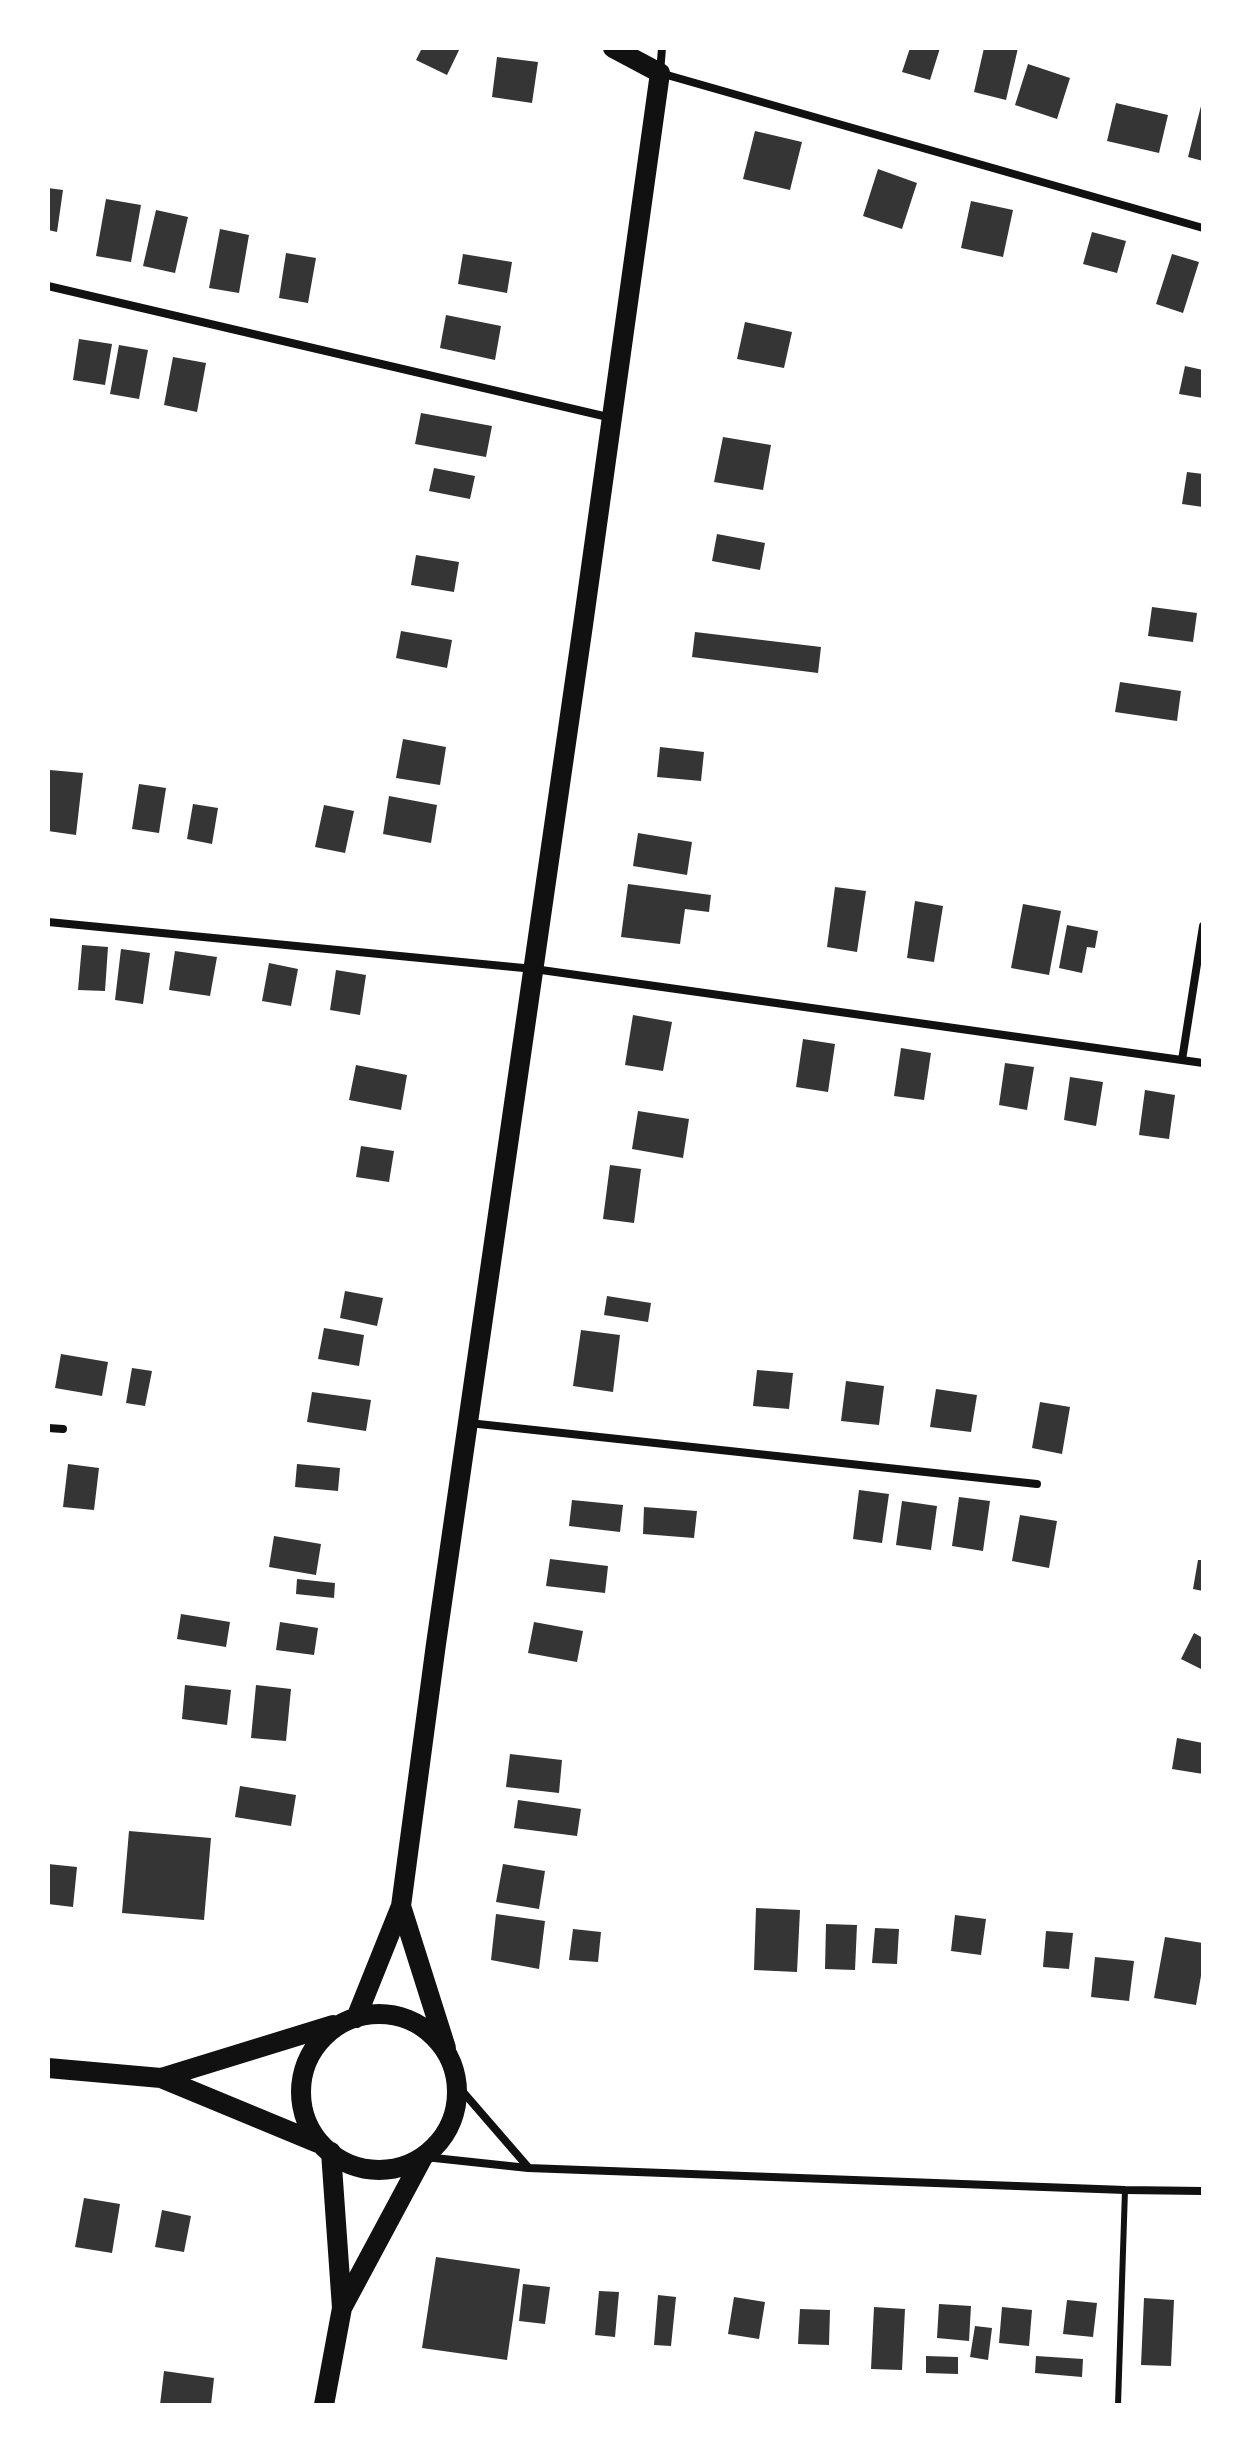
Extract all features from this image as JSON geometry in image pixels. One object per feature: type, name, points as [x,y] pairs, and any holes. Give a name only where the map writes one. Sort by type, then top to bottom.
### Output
[{"type":"main road","points":[[324,2405],[342,2308],[324,2147],[302,2112],[301,2077],[315,2046],[348,2021],[401,1906],[660,73],[613,48]]},
{"type":"main road","points":[[342,2308],[423,2157],[443,2137],[455,2113],[457,2085],[401,1906]]},
{"type":"main road","points":[[161,2078],[372,2014],[403,2017],[431,2034],[450,2059]]},
{"type":"main road","points":[[48,2068],[161,2078],[324,2147],[349,2165],[387,2170],[423,2157]]},
{"type":"street","points":[[662,48],[660,73],[1203,228]]},
{"type":"street","points":[[48,286],[613,418]]},
{"type":"street","points":[[48,922],[534,969],[1203,1063]]},
{"type":"street","points":[[1182,1060],[1203,926]]},
{"type":"street","points":[[468,1423],[1037,1484]]},
{"type":"street","points":[[48,1428],[63,1429]]},
{"type":"street","points":[[457,2085],[528,2168]]},
{"type":"street","points":[[423,2157],[528,2168],[1203,2191]]},
{"type":"lane","points":[[1118,2405],[1125,2190]]},
{"type":"building","points":[[422,48],[460,48],[447,75],[416,60]]},
{"type":"building","points":[[910,48],[940,48],[930,80],[902,72]]},
{"type":"building","points":[[984,48],[1018,48],[1006,100],[974,92]]},
{"type":"building","points":[[497,57],[538,62],[532,103],[492,97]]},
{"type":"building","points":[[1028,64],[1070,78],[1057,119],[1015,105]]},
{"type":"building","points":[[1203,102],[1203,161],[1188,157]]},
{"type":"building","points":[[1116,103],[1168,115],[1159,153],[1107,141]]},
{"type":"building","points":[[755,131],[802,142],[790,190],[743,179]]},
{"type":"building","points":[[878,169],[917,183],[902,229],[863,216]]},
{"type":"building","points":[[48,188],[63,190],[57,232],[48,230]]},
{"type":"building","points":[[106,199],[141,205],[131,262],[96,256]]},
{"type":"building","points":[[971,201],[1013,210],[1003,257],[961,248]]},
{"type":"building","points":[[156,210],[188,217],[175,273],[143,266]]},
{"type":"building","points":[[220,229],[249,235],[239,293],[209,288]]},
{"type":"building","points":[[1092,232],[1126,241],[1117,273],[1083,264]]},
{"type":"building","points":[[286,253],[316,258],[308,303],[279,298]]},
{"type":"building","points":[[463,254],[512,262],[507,293],[458,284]]},
{"type":"building","points":[[1172,254],[1199,262],[1183,313],[1156,304]]},
{"type":"building","points":[[446,315],[501,326],[495,360],[440,348]]},
{"type":"building","points":[[745,322],[792,332],[784,368],[737,359]]},
{"type":"building","points":[[79,339],[112,344],[105,385],[73,380]]},
{"type":"building","points":[[119,345],[148,350],[139,399],[110,394]]},
{"type":"building","points":[[173,357],[206,363],[197,412],[164,405]]},
{"type":"building","points":[[1185,366],[1203,370],[1203,398],[1179,394]]},
{"type":"building","points":[[421,413],[492,426],[486,457],[415,444]]},
{"type":"building","points":[[723,437],[771,445],[763,490],[714,482]]},
{"type":"building","points":[[434,468],[475,476],[470,499],[429,491]]},
{"type":"building","points":[[1187,472],[1203,474],[1203,507],[1182,504]]},
{"type":"building","points":[[717,534],[765,543],[760,570],[712,561]]},
{"type":"building","points":[[416,555],[459,562],[454,592],[411,585]]},
{"type":"building","points":[[1152,607],[1197,613],[1193,642],[1148,636]]},
{"type":"building","points":[[401,631],[452,640],[447,668],[396,658]]},
{"type":"building","points":[[695,632],[821,647],[818,673],[692,657]]},
{"type":"building","points":[[1120,682],[1181,691],[1177,721],[1115,712]]},
{"type":"building","points":[[403,739],[446,747],[440,785],[396,778]]},
{"type":"building","points":[[660,747],[704,752],[701,781],[657,777]]},
{"type":"building","points":[[50,770],[83,773],[76,835],[48,831]]},
{"type":"building","points":[[139,784],[166,788],[159,833],[132,829]]},
{"type":"building","points":[[389,796],[437,805],[431,843],[383,834]]},
{"type":"building","points":[[193,804],[218,808],[212,844],[187,839]]},
{"type":"building","points":[[324,805],[354,811],[345,853],[315,847]]},
{"type":"building","points":[[638,833],[692,842],[687,875],[633,866]]},
{"type":"building","points":[[628,884],[711,895],[709,912],[685,909],[680,944],[621,937]]},
{"type":"building","points":[[835,887],[866,891],[857,952],[827,947]]},
{"type":"building","points":[[915,901],[943,906],[934,962],[907,958]]},
{"type":"building","points":[[1023,904],[1061,911],[1049,975],[1011,968]]},
{"type":"building","points":[[1067,925],[1098,931],[1095,948],[1087,947],[1082,973],[1059,968]]},
{"type":"building","points":[[82,945],[108,947],[105,991],[78,990]]},
{"type":"building","points":[[121,949],[150,953],[143,1004],[115,1000]]},
{"type":"building","points":[[175,951],[217,957],[210,996],[169,990]]},
{"type":"building","points":[[269,963],[298,969],[291,1006],[262,1001]]},
{"type":"building","points":[[336,970],[366,975],[360,1015],[330,1010]]},
{"type":"building","points":[[633,1015],[672,1022],[663,1071],[625,1065]]},
{"type":"building","points":[[803,1039],[835,1044],[828,1092],[796,1087]]},
{"type":"building","points":[[901,1048],[931,1053],[924,1100],[894,1096]]},
{"type":"building","points":[[1005,1063],[1034,1067],[1027,1110],[999,1105]]},
{"type":"building","points":[[356,1065],[407,1075],[401,1110],[349,1100]]},
{"type":"building","points":[[1070,1077],[1103,1082],[1096,1126],[1064,1120]]},
{"type":"building","points":[[1145,1090],[1175,1095],[1169,1139],[1139,1135]]},
{"type":"building","points":[[638,1111],[689,1119],[683,1158],[632,1149]]},
{"type":"building","points":[[361,1146],[394,1151],[389,1182],[356,1177]]},
{"type":"building","points":[[610,1165],[641,1169],[634,1223],[603,1219]]},
{"type":"building","points":[[345,1291],[383,1298],[377,1326],[340,1318]]},
{"type":"building","points":[[607,1296],[651,1303],[648,1322],[604,1315]]},
{"type":"building","points":[[324,1328],[364,1335],[359,1366],[318,1359]]},
{"type":"building","points":[[581,1330],[620,1335],[613,1392],[573,1386]]},
{"type":"building","points":[[61,1354],[108,1362],[102,1396],[55,1388]]},
{"type":"building","points":[[132,1368],[152,1371],[145,1406],[126,1403]]},
{"type":"building","points":[[757,1370],[793,1373],[789,1409],[753,1406]]},
{"type":"building","points":[[846,1381],[884,1386],[879,1425],[841,1421]]},
{"type":"building","points":[[936,1389],[977,1395],[971,1432],[930,1427]]},
{"type":"building","points":[[312,1392],[371,1400],[366,1431],[307,1422]]},
{"type":"building","points":[[1040,1402],[1070,1407],[1062,1454],[1032,1448]]},
{"type":"building","points":[[68,1464],[99,1468],[94,1510],[63,1507]]},
{"type":"building","points":[[297,1464],[340,1468],[338,1491],[295,1487]]},
{"type":"building","points":[[859,1490],[889,1494],[882,1543],[853,1539]]},
{"type":"building","points":[[959,1497],[990,1501],[983,1551],[952,1546]]},
{"type":"building","points":[[572,1500],[623,1505],[620,1532],[569,1526]]},
{"type":"building","points":[[902,1501],[937,1506],[931,1550],[896,1545]]},
{"type":"building","points":[[644,1507],[697,1511],[694,1538],[643,1534]]},
{"type":"building","points":[[1020,1515],[1057,1521],[1049,1568],[1012,1561]]},
{"type":"building","points":[[274,1536],[321,1544],[316,1575],[269,1567]]},
{"type":"building","points":[[550,1559],[608,1566],[605,1593],[546,1586]]},
{"type":"building","points":[[1198,1560],[1203,1560],[1203,1591],[1193,1589]]},
{"type":"building","points":[[297,1579],[335,1583],[334,1598],[296,1594]]},
{"type":"building","points":[[181,1614],[230,1622],[226,1647],[177,1639]]},
{"type":"building","points":[[280,1622],[318,1628],[314,1655],[276,1650]]},
{"type":"building","points":[[534,1622],[583,1631],[577,1662],[528,1653]]},
{"type":"building","points":[[1194,1633],[1203,1638],[1203,1670],[1181,1659]]},
{"type":"building","points":[[185,1685],[231,1690],[227,1725],[182,1719]]},
{"type":"building","points":[[256,1685],[291,1689],[286,1741],[251,1738]]},
{"type":"building","points":[[1177,1738],[1203,1743],[1203,1774],[1172,1769]]},
{"type":"building","points":[[510,1754],[562,1760],[559,1793],[506,1787]]},
{"type":"building","points":[[240,1786],[296,1795],[291,1826],[235,1817]]},
{"type":"building","points":[[518,1800],[581,1809],[577,1836],[514,1828]]},
{"type":"building","points":[[129,1831],[211,1838],[204,1920],[122,1913]]},
{"type":"building","points":[[48,1864],[77,1867],[73,1907],[48,1904]]},
{"type":"building","points":[[503,1864],[545,1871],[539,1909],[496,1902]]},
{"type":"building","points":[[756,1908],[800,1910],[797,1972],[754,1970]]},
{"type":"building","points":[[496,1914],[545,1921],[539,1969],[491,1960]]},
{"type":"building","points":[[955,1915],[986,1919],[981,1955],[951,1951]]},
{"type":"building","points":[[826,1924],[857,1925],[855,1970],[825,1969]]},
{"type":"building","points":[[875,1928],[899,1929],[897,1964],[872,1963]]},
{"type":"building","points":[[573,1929],[601,1932],[598,1962],[569,1960]]},
{"type":"building","points":[[1046,1931],[1073,1933],[1069,1969],[1043,1967]]},
{"type":"building","points":[[1165,1937],[1203,1943],[1196,2005],[1154,1998]]},
{"type":"building","points":[[1095,1957],[1134,1961],[1129,2001],[1091,1997]]},
{"type":"building","points":[[84,2198],[120,2204],[112,2253],[75,2247]]},
{"type":"building","points":[[162,2210],[191,2216],[184,2252],[155,2247]]},
{"type":"building","points":[[436,2257],[520,2269],[507,2360],[422,2348]]},
{"type":"building","points":[[523,2284],[550,2287],[545,2324],[519,2321]]},
{"type":"building","points":[[599,2291],[619,2292],[615,2337],[595,2335]]},
{"type":"building","points":[[658,2295],[676,2297],[671,2346],[654,2345]]},
{"type":"building","points":[[734,2297],[765,2302],[759,2339],[728,2334]]},
{"type":"building","points":[[1144,2298],[1174,2300],[1171,2366],[1141,2365]]},
{"type":"building","points":[[1067,2300],[1097,2303],[1093,2337],[1063,2334]]},
{"type":"building","points":[[939,2304],[971,2306],[969,2341],[937,2338]]},
{"type":"building","points":[[874,2307],[905,2309],[902,2370],[871,2369]]},
{"type":"building","points":[[1002,2307],[1032,2310],[1029,2346],[999,2343]]},
{"type":"building","points":[[800,2309],[830,2310],[829,2345],[798,2344]]},
{"type":"building","points":[[975,2326],[992,2328],[988,2360],[970,2357]]},
{"type":"building","points":[[926,2356],[958,2357],[958,2374],[926,2373]]},
{"type":"building","points":[[1036,2356],[1083,2359],[1082,2377],[1035,2373]]},
{"type":"building","points":[[164,2371],[214,2378],[211,2405],[160,2405]]}]
